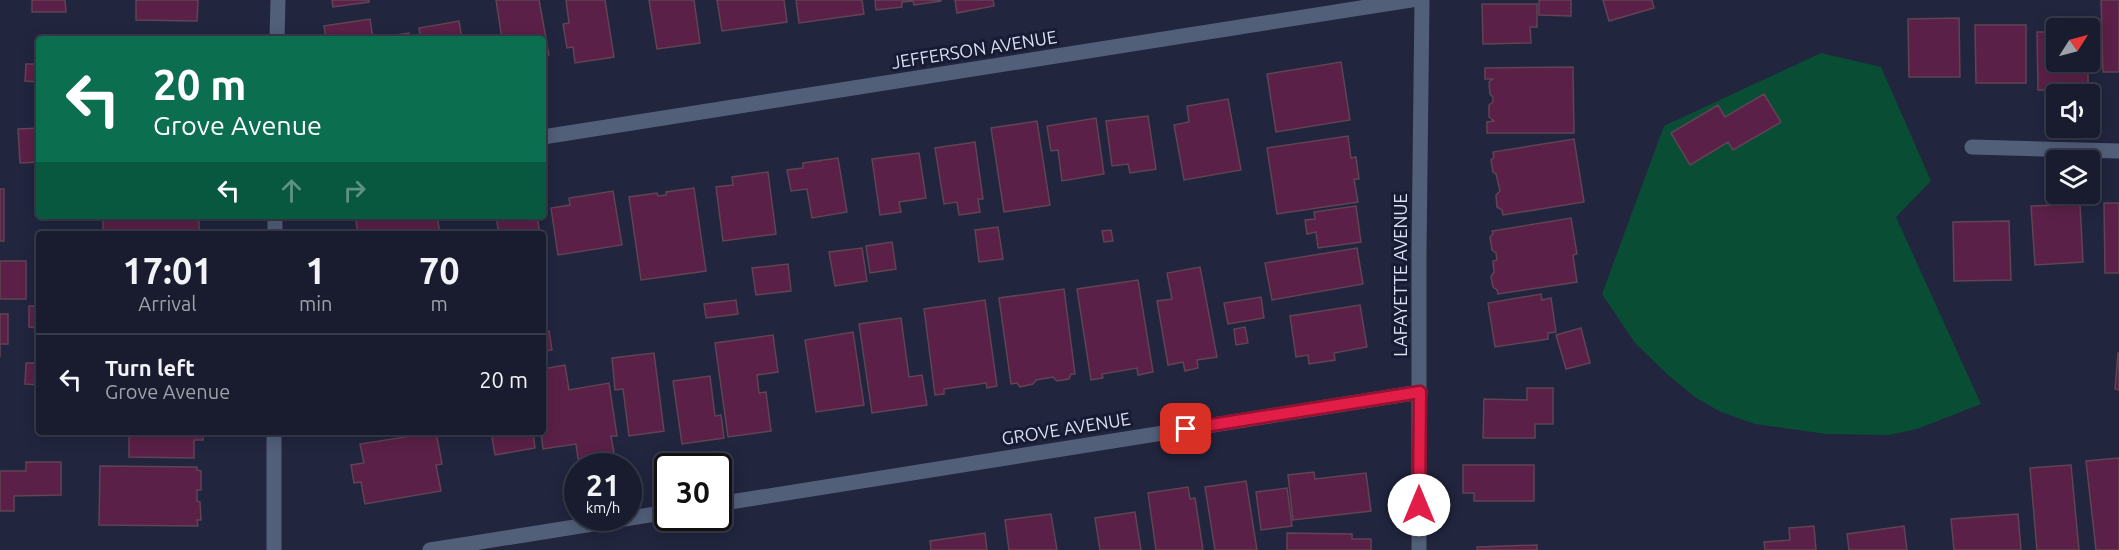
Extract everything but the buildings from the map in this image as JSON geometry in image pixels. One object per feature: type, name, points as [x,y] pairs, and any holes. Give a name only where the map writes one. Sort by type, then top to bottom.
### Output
[{"type":"street","points":[[277,36],[278,0]]},
{"type":"street","name":"JEFFERSON AVENUE","points":[[546,136],[1411,0]]},
{"type":"street","name":"LAFAYETTE AVENUE","points":[[1419,550],[1422,0]]},
{"type":"street","points":[[1972,147],[2119,151]]},
{"type":"street","name":"GROVE AVENUE","points":[[732,502],[1420,392]]},
{"type":"street","points":[[274,435],[274,550]]},
{"type":"street","points":[[429,550],[654,514]]},
{"type":"green space","points":[[1821,53],[1881,67],[1931,181],[1896,217],[1981,404],[1917,429],[1889,435],[1827,434],[1755,424],[1721,412],[1696,398],[1635,343],[1602,294],[1664,126]]},
{"type":"route","points":[[1186,429],[1420,392],[1419,505]]}]
